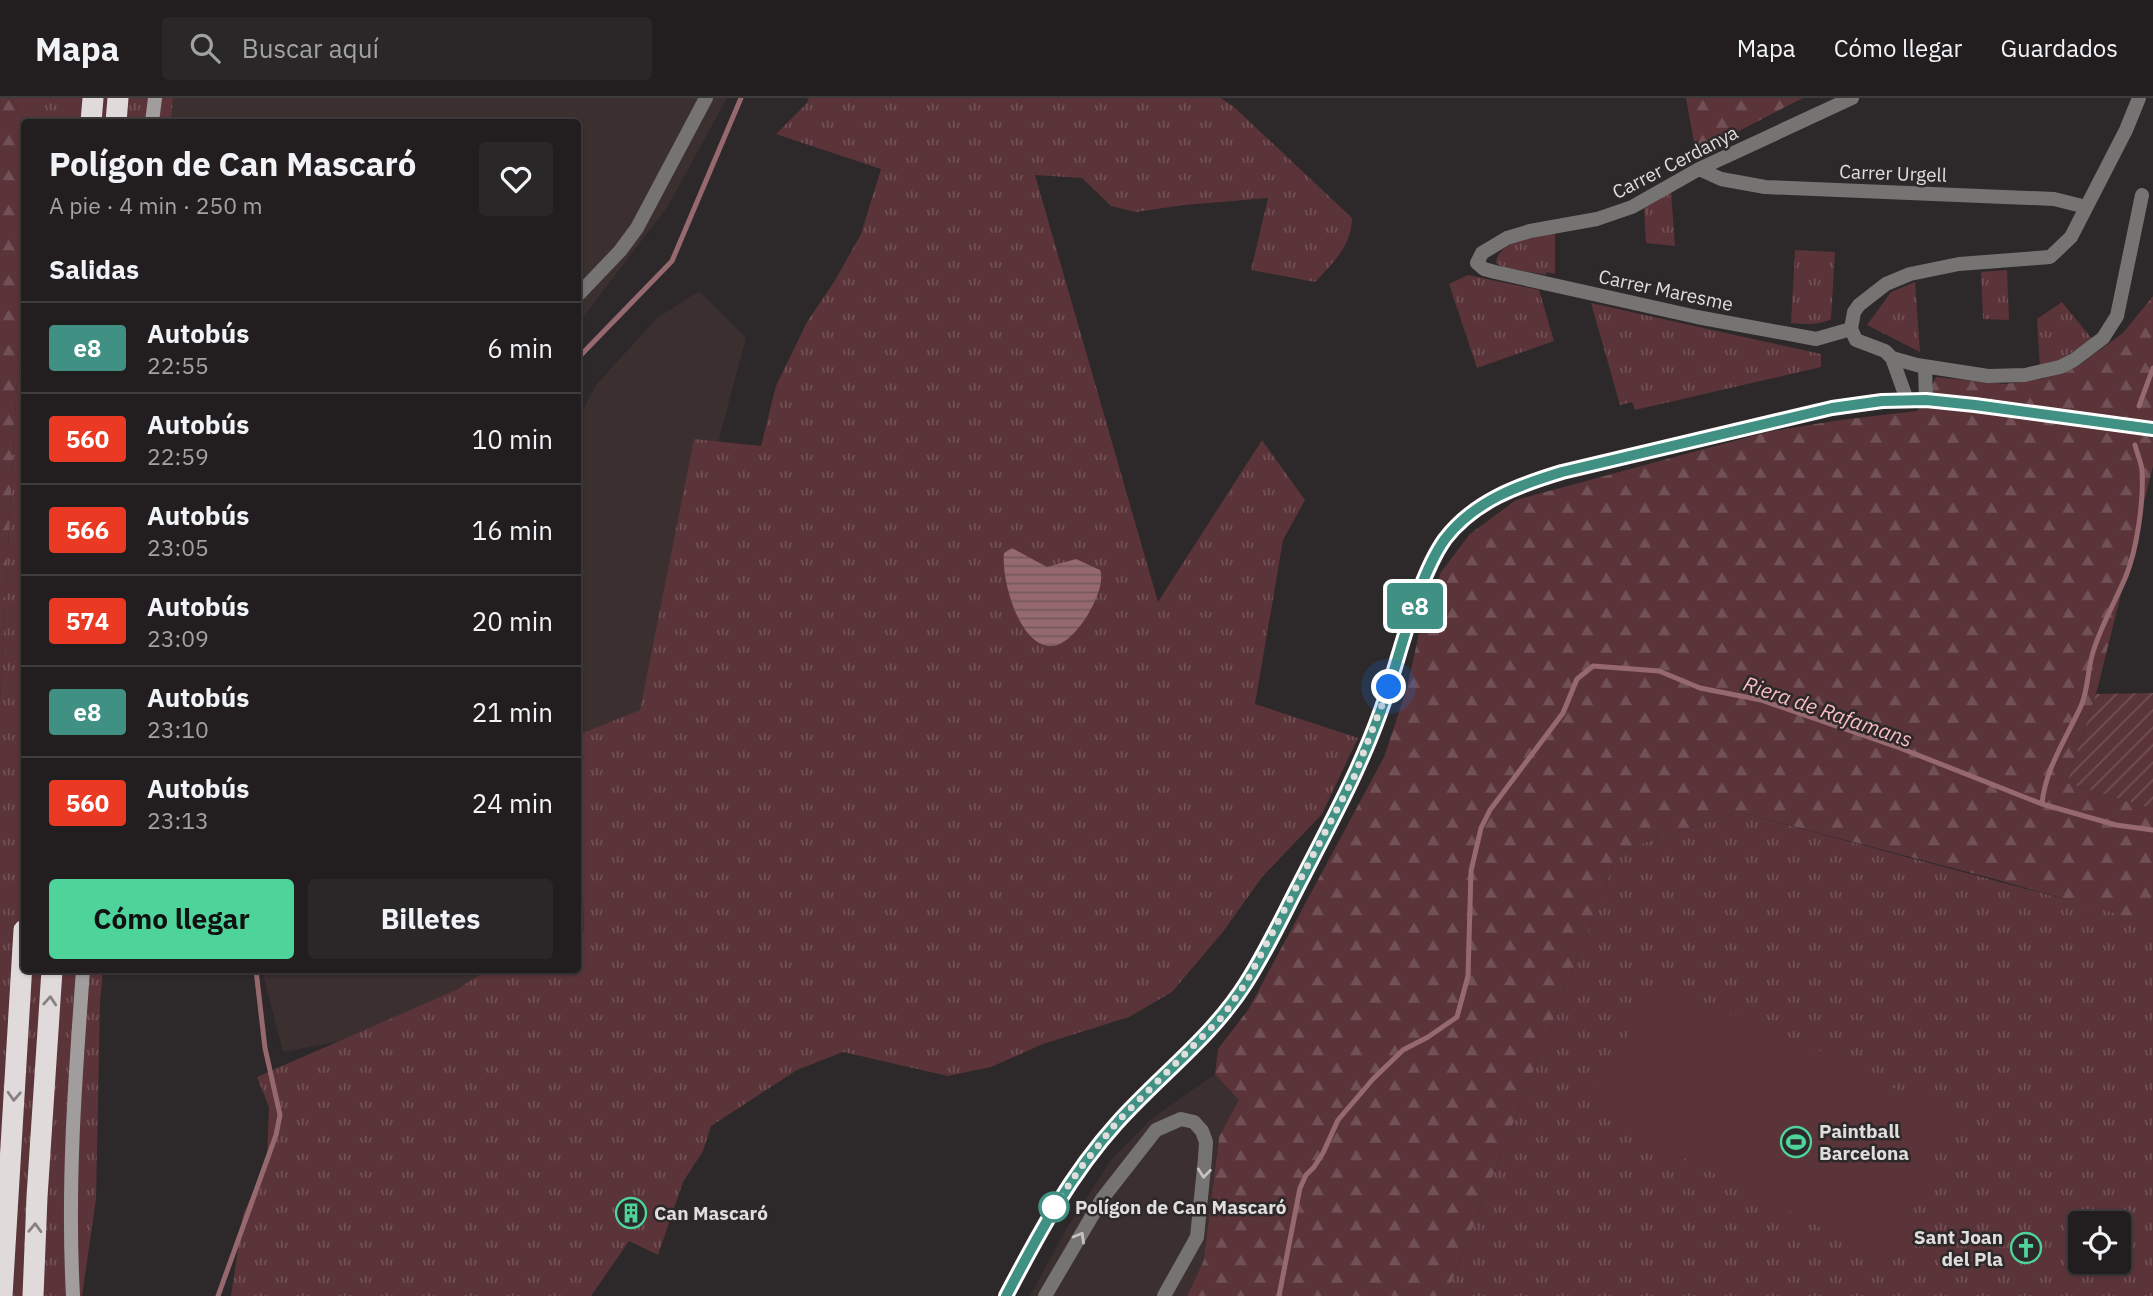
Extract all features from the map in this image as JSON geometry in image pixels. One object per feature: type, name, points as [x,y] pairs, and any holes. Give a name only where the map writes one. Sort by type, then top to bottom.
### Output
[{"type":"highway","points":[[91,119],[93,98]]},
{"type":"highway","points":[[116,119],[118,98]]},
{"type":"highway","points":[[2,1296],[22,973]]},
{"type":"highway","points":[[33,1296],[52,973]]},
{"type":"highway","points":[[0,1217],[11,1154]]},
{"type":"main road","points":[[152,119],[155,98]]},
{"type":"main road","points":[[1006,1296],[1051,1213],[1079,1170],[1117,1122],[1223,1016],[1247,981],[1354,777],[1381,712],[1420,593],[1435,557],[1444,540],[1455,528],[1494,497],[1562,472],[1832,408],[1907,400],[1926,400],[2153,429]]},
{"type":"main road","points":[[73,1296],[69,1225],[70,1170],[83,973]]},
{"type":"street","points":[[581,292],[620,251],[637,228],[705,98],[698,98]]},
{"type":"street","name":"Carrer Cerdanya","points":[[1476,263],[1482,253],[1507,239],[1530,231],[1574,225],[1632,207],[1699,169],[1852,98]]},
{"type":"street","points":[[1907,400],[1892,358],[1885,351],[1856,340],[1851,329],[1854,312],[1859,305],[1886,284],[1910,274],[1959,264],[2050,257],[2071,237],[2126,130],[2139,98]]},
{"type":"street","name":"Carrer Urgell","points":[[1699,169],[1721,179],[1765,187],[2054,199],[2087,207]]},
{"type":"street","points":[[1892,358],[1925,367],[1988,376],[2025,375],[2060,367],[2090,349],[2103,338],[2117,316],[2142,195]]},
{"type":"street","name":"Carrer Maresme","points":[[1476,263],[1495,272],[1697,317],[1816,339],[1851,329]]},
{"type":"street","points":[[1925,367],[1926,400]]},
{"type":"street","points":[[1045,1296],[1102,1199],[1156,1130],[1181,1119],[1194,1122],[1202,1131],[1206,1142],[1205,1158],[1197,1237],[1164,1296]]},
{"type":"shaded area","points":[[173,98],[727,98],[668,206],[581,320],[581,119],[171,119]]},
{"type":"shaded area","points":[[699,291],[746,338],[643,725],[590,948],[581,952],[581,413],[596,385],[657,318]]},
{"type":"shaded area","points":[[1012,548],[1047,567],[1076,559],[1100,570],[1099,590],[1088,615],[1061,644],[1052,646],[1040,643],[1030,636],[1014,610],[1004,565],[1004,553]]},
{"type":"shaded area","points":[[263,973],[532,973],[399,1030],[283,1052]]},
{"type":"shaded area","points":[[1215,1074],[1240,1100],[1218,1139],[1206,1257],[1187,1296],[1030,1296],[1066,1229],[1111,1160],[1151,1119]]},
{"type":"green space","points":[[0,98],[8,98],[16,105],[21,119],[21,316],[0,699]]},
{"type":"green space","points":[[8,98],[173,98],[171,119],[21,119],[16,105]]},
{"type":"green space","points":[[809,98],[1221,98],[1234,107],[1352,218],[1345,245],[1335,261],[1315,282],[1251,270],[1268,198],[1136,212],[1111,206],[1082,178],[1035,175],[1158,602],[1262,440],[1305,500],[1283,540],[1255,704],[1358,738],[1322,814],[1263,876],[1222,933],[1172,992],[1129,1017],[1043,1044],[991,1067],[948,1076],[843,1052],[797,1070],[711,1126],[703,1151],[683,1182],[658,1255],[629,1241],[591,1296],[231,1296],[243,1215],[267,1159],[269,1107],[257,1077],[456,990],[482,973],[581,973],[581,932],[584,930],[581,734],[640,710],[694,439],[761,446],[776,386],[807,322],[861,234],[881,169],[776,134]]},
{"type":"green space","points":[[1686,98],[1803,98],[1735,133],[1695,148]]},
{"type":"green space","points":[[1671,192],[1675,246],[1646,243],[1644,208]]},
{"type":"green space","points":[[1555,233],[1555,274],[1546,272],[1546,275],[1502,267],[1496,263],[1498,255],[1511,244]]},
{"type":"green space","points":[[1795,250],[1835,252],[1831,319],[1817,324],[1791,323]]},
{"type":"green space","points":[[2007,270],[2009,320],[1983,319],[1981,272]]},
{"type":"green space","points":[[1468,275],[1539,290],[1554,341],[1477,368],[1449,284]]},
{"type":"green space","points":[[1915,282],[1920,352],[1867,325],[1891,292]]},
{"type":"green space","points":[[2153,296],[2153,466],[2096,694],[2067,783],[2153,809],[2153,924],[1739,812],[1619,851],[1446,1296],[1187,1296],[1204,1260],[1219,1137],[1239,1100],[1215,1074],[1218,1049],[1248,1010],[1384,757],[1407,688],[1420,629],[1441,572],[1470,534],[1516,500],[1767,432],[1917,411],[1926,400],[1936,377],[2004,384],[2042,379],[2078,366],[2123,333]]},
{"type":"green space","points":[[2062,302],[2092,339],[2057,362],[2040,367],[2037,319]]},
{"type":"green space","points":[[1591,303],[1821,354],[1821,367],[1635,410],[1632,402],[1620,405]]},
{"type":"green space","points":[[21,316],[21,973],[103,973],[96,1199],[82,1296],[0,1296],[0,699]]},
{"type":"green space","points":[[2153,693],[2153,809],[2067,783],[2096,694]]},
{"type":"green space","points":[[1739,812],[2068,900],[2153,861],[2153,1296],[1446,1296],[1619,851]]},
{"type":"green space","name":"Paintball Barcelona","points":[[1655,987],[1757,1023],[1912,1097],[1954,1105],[1892,1264],[1599,1115],[1591,1100]]},
{"type":"waterway","points":[[581,355],[672,261],[741,98]]},
{"type":"waterway","points":[[2139,406],[2153,368]]},
{"type":"waterway","points":[[2042,804],[2047,778],[2084,699],[2097,640],[2126,576],[2133,552],[2142,495],[2141,467],[2135,445]]},
{"type":"waterway","name":"Riera de Rafamans","points":[[1279,1296],[1300,1188],[1306,1175],[1323,1153],[1338,1120],[1373,1079],[1403,1050],[1457,1017],[1468,976],[1471,871],[1481,828],[1490,810],[1563,713],[1577,679],[1593,666],[1659,671],[1700,688],[1761,700],[1900,748],[2042,804],[2116,825],[2153,830]]},
{"type":"waterway","points":[[218,1296],[276,1135],[280,1115],[265,1048],[256,973]]},
{"type":"bus line","name":"e8","points":[[1006,1296],[1056,1204],[1079,1170],[1117,1122],[1223,1016],[1247,981],[1354,777],[1381,712],[1420,593],[1435,557],[1444,540],[1476,510],[1494,497],[1562,472],[1832,408],[1882,401],[1926,400],[1975,405],[2153,429]]},
{"type":"place","name":"Paintball Barcelona","points":[[1796,1142]]},
{"type":"place","name":"Polígon de Can Mascaró","points":[[1054,1207]]},
{"type":"place","name":"Can Mascaró","points":[[631,1213]]},
{"type":"place","name":"Sant Joan del Pla","points":[[2026,1248]]},
{"type":"route","points":[[1054,1207],[1117,1122],[1223,1016],[1247,981],[1354,777],[1389,687]]}]
